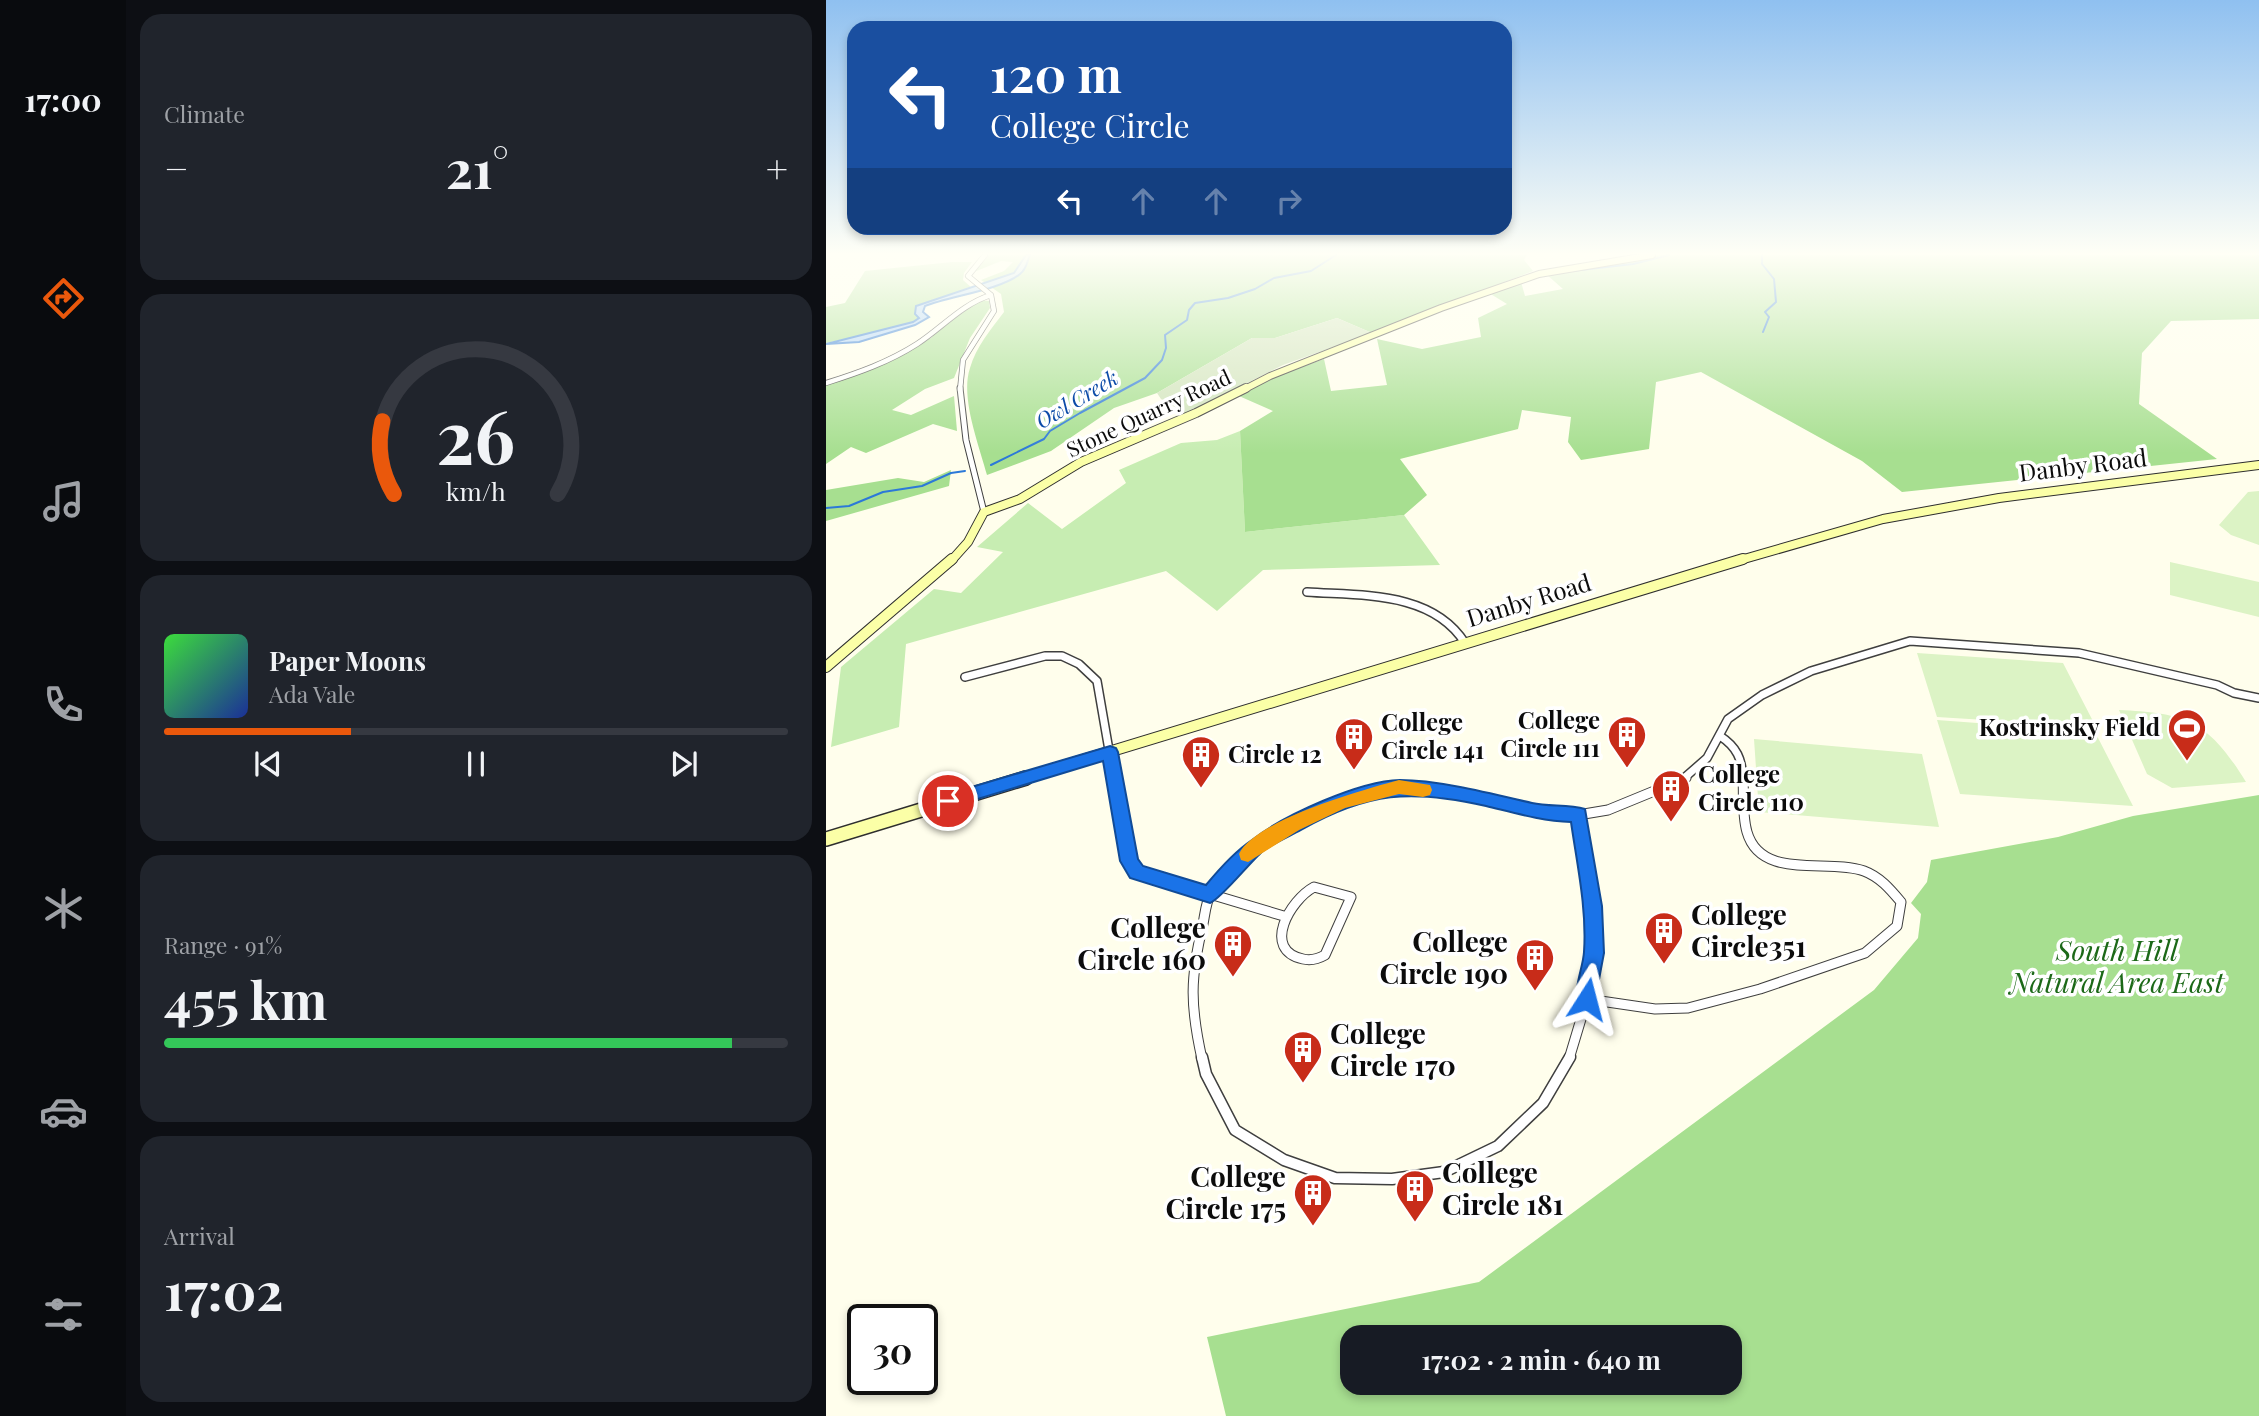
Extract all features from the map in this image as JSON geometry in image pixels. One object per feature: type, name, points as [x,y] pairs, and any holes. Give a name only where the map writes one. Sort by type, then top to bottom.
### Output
[{"type":"main road","name":"Stone Quarry Road","points":[[984,512],[1020,499],[1081,462],[1196,413],[1270,376],[1408,321]]},
{"type":"main road","name":"Danby Road","points":[[826,839],[1686,575],[1920,511],[1999,498],[2259,465]]},
{"type":"main road","points":[[826,667],[943,569],[968,542],[984,512]]},
{"type":"street","points":[[826,383],[866,370],[903,351],[927,337],[945,321]]},
{"type":"street","points":[[984,512],[962,408],[961,367],[987,321]]},
{"type":"street","points":[[1307,592],[1418,605],[1446,619],[1460,633],[1465,643]]},
{"type":"street","points":[[1578,815],[1593,918],[1594,953],[1587,999],[1573,1053],[1543,1103],[1498,1146],[1444,1172],[1392,1179],[1335,1178],[1284,1160],[1235,1130],[1206,1074],[1192,1015],[1194,962],[1210,895],[1230,870],[1259,844],[1323,809],[1360,795],[1399,787],[1482,798],[1547,814],[1578,815],[1608,810],[1686,778],[1707,758],[1728,719],[1762,695],[1811,671],[1910,641],[2079,653],[2217,685],[2234,693],[2259,698]]},
{"type":"street","points":[[965,677],[1058,654],[1086,668],[1097,681],[1129,861],[1136,872],[1287,917]]},
{"type":"street","points":[[1587,999],[1655,1009],[1688,1008],[1760,989],[1865,953],[1897,926],[1901,902],[1891,887],[1874,873],[1853,868],[1800,865],[1763,856],[1750,842],[1745,827],[1741,761],[1734,746],[1720,736]]},
{"type":"street","points":[[1314,887],[1351,898],[1325,955],[1319,959],[1311,960],[1285,952],[1280,946],[1279,937],[1287,917],[1308,889],[1314,887]]},
{"type":"green space","points":[[826,321],[914,321],[905,326],[826,343]]},
{"type":"green space","points":[[948,321],[981,321],[970,338],[954,378],[925,389],[892,410],[911,415],[954,396],[957,431],[933,424],[866,453],[851,447],[826,464],[826,385],[933,336],[930,336]]},
{"type":"green space","points":[[997,321],[1327,321],[1275,338],[1252,338],[1157,393],[1114,408],[1051,451],[987,475],[967,393],[970,368],[984,338]]},
{"type":"green space","points":[[1327,321],[1344,321],[1372,333],[1283,365],[1186,414],[1161,399],[1157,393],[1252,338],[1275,338]]},
{"type":"green space","points":[[1344,321],[1403,321],[1372,333]]},
{"type":"green space","points":[[1478,321],[2171,321],[2142,353],[2139,404],[2217,459],[1902,492],[1862,461],[1701,372],[1656,382],[1649,449],[1581,460],[1568,442],[1571,417],[1522,410],[1518,429],[1400,459],[1427,495],[1404,515],[1245,532],[1240,431],[1273,411],[1239,396],[1279,375],[1324,359],[1331,391],[1387,385],[1377,339],[1422,349],[1481,337]]},
{"type":"green space","points":[[1240,431],[1245,532],[1404,515],[1440,565],[1263,570],[1217,611],[1166,571],[906,644],[899,727],[831,747],[841,667],[934,589],[961,593],[1003,552],[977,547],[1028,503],[1062,529],[1126,483],[1119,470],[1181,443],[1217,440]]},
{"type":"green space","points":[[951,470],[949,486],[826,521],[826,490],[898,478],[924,482]]},
{"type":"green space","points":[[2259,491],[2259,545],[2231,535],[2219,525],[2248,492]]},
{"type":"green space","points":[[2170,562],[2259,582],[2259,617],[2170,595]]},
{"type":"green space","points":[[1917,653],[2063,663],[2096,727],[1937,717]]},
{"type":"green space","name":"Kostrinsky Field","points":[[2119,710],[2163,714],[2195,725],[2220,746],[2246,782],[2172,788],[2147,774]]},
{"type":"green space","points":[[1937,720],[2095,732],[2133,806],[1960,794]]},
{"type":"green space","points":[[1754,739],[1922,754],[1939,827],[1759,812]]},
{"type":"green space","name":"South Hill Natural Area East","points":[[2259,795],[2259,1416],[1226,1416],[1207,1337],[1479,1282],[1874,990],[1918,938],[1921,914],[1911,903],[1927,882],[1931,860],[2058,837],[2133,816]]},
{"type":"water","points":[[922,321],[859,342],[826,344]]},
{"type":"waterway","name":"Owl Creek","points":[[991,465],[1044,439],[1050,431],[1145,378],[1162,360],[1166,348],[1165,335],[1185,321]]},
{"type":"waterway","points":[[1763,332],[1767,321]]},
{"type":"waterway","name":"Owl Creek","points":[[826,508],[849,506],[883,492],[922,486],[951,473],[965,471]]},
{"type":"slow traffic","points":[[1248,854],[1259,844],[1292,825],[1323,809],[1360,795],[1399,787],[1423,790]]},
{"type":"place","name":"Kostrinsky Field","points":[[2187,762]]},
{"type":"place","name":"College Circle 111","points":[[1627,769]]},
{"type":"place","name":"College Circle 141","points":[[1354,771]]},
{"type":"place","name":"Circle 12","points":[[1201,789]]},
{"type":"place","name":"College Circle 110","points":[[1671,823]]},
{"type":"place","name":"College Circle351","points":[[1664,965]]},
{"type":"place","name":"College Circle 160","points":[[1233,978]]},
{"type":"place","name":"College Circle 190","points":[[1535,992]]},
{"type":"place","name":"College Circle 170","points":[[1303,1084]]},
{"type":"place","name":"College Circle 181","points":[[1415,1223]]},
{"type":"place","name":"College Circle 175","points":[[1313,1227]]},
{"type":"route","points":[[948,801],[1110,752],[1129,861],[1136,872],[1210,895],[1230,870],[1259,844],[1323,809],[1360,795],[1399,787],[1482,798],[1547,814],[1578,815],[1592,906],[1594,953],[1587,999]]}]
